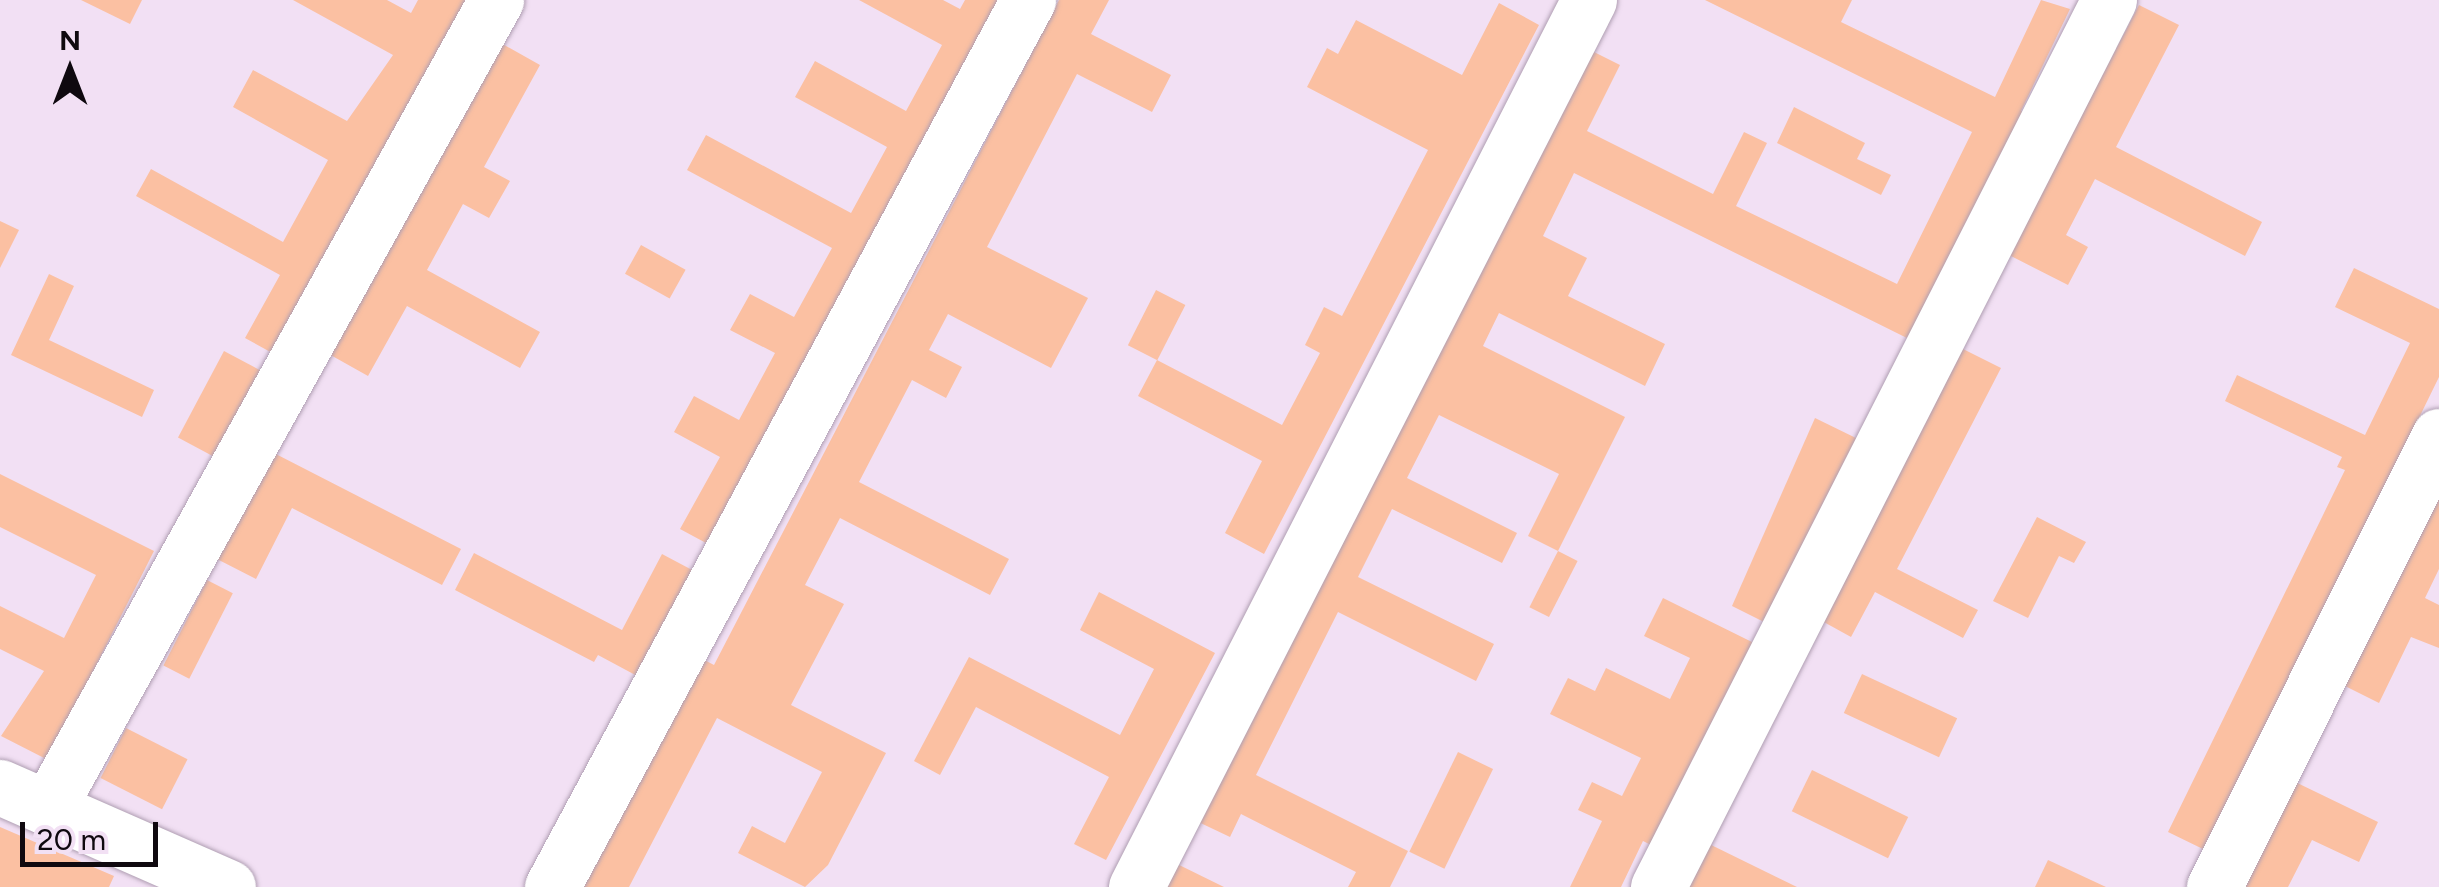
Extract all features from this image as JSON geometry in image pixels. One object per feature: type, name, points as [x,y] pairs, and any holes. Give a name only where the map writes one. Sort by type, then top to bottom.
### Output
[{"type":"street","points":[[228,887],[24,798],[496,0]]},
{"type":"street","points":[[552,887],[1028,0]]},
{"type":"street","points":[[1136,887],[1588,0]]},
{"type":"street","points":[[1658,887],[2109,0]]},
{"type":"street","points":[[2214,887],[2439,436]]},
{"type":"building","points":[[81,0],[142,0],[130,24]]},
{"type":"building","points":[[293,0],[387,0],[411,13],[418,0],[469,0],[274,354],[245,338],[280,275],[136,196],[151,169],[283,242],[328,160],[233,107],[253,70],[347,121],[393,55]]},
{"type":"building","points":[[859,0],[943,0],[960,9],[965,0],[1017,0],[719,550],[680,529],[720,457],[674,432],[694,396],[739,420],[775,353],[730,330],[750,294],[794,317],[832,248],[687,170],[706,135],[851,213],[887,147],[795,97],[815,61],[906,111],[942,45]]},
{"type":"building","points":[[1059,0],[1109,0],[1091,34],[1171,75],[1152,112],[1077,74],[987,247],[1088,298],[1051,368],[948,314],[929,350],[962,367],[946,398],[912,380],[859,482],[1009,559],[990,595],[840,518],[805,585],[844,604],[791,705],[886,753],[828,865],[805,887],[738,853],[752,826],[785,843],[822,772],[717,718],[629,887],[572,887],[693,654],[714,665]]},
{"type":"building","points":[[1705,0],[1852,0],[1841,22],[1995,97],[2041,0],[2070,9],[2021,111],[2033,117],[1919,344],[1574,173],[1543,236],[1587,258],[1568,296],[1665,344],[1645,386],[1499,313],[1483,346],[1625,417],[1558,551],[1528,536],[1559,474],[1439,415],[1407,478],[1517,533],[1502,563],[1392,509],[1358,577],[1494,644],[1476,681],[1338,612],[1256,775],[1408,851],[1390,887],[1348,887],[1356,872],[1241,814],[1230,837],[1190,818],[1576,43],[1620,65],[1587,131],[1713,194],[1744,132],[1767,143],[1736,206],[1897,284],[1972,132]]},
{"type":"building","points":[[1499,3],[1539,25],[1264,554],[1225,533],[1262,461],[1138,396],[1157,360],[1282,425],[1320,353],[1305,345],[1324,307],[1342,316],[1428,150],[1307,87],[1327,48],[1338,54],[1356,20],[1462,75]]},
{"type":"building","points":[[2139,5],[2179,25],[2116,147],[2262,222],[2245,256],[2095,179],[2066,235],[2088,247],[2068,285],[2009,255]]},
{"type":"building","points":[[499,42],[540,65],[484,167],[510,181],[489,218],[463,204],[427,270],[540,332],[520,368],[407,306],[368,376],[327,353]]},
{"type":"building","points":[[1794,107],[1865,143],[1857,159],[1891,175],[1881,195],[1777,143]]},
{"type":"building","points":[[0,221],[19,230],[0,268]]},
{"type":"building","points":[[641,245],[686,270],[670,299],[625,274]]},
{"type":"building","points":[[2354,268],[2439,309],[2439,377],[2207,851],[2168,832],[2345,470],[2337,467],[2342,457],[2225,401],[2237,375],[2365,435],[2410,343],[2335,307]]},
{"type":"building","points":[[49,274],[74,286],[49,340],[154,390],[142,417],[11,355]]},
{"type":"building","points":[[1156,290],[1185,305],[1157,360],[1128,345]]},
{"type":"building","points":[[1963,349],[2001,368],[1897,569],[1978,610],[1963,638],[1875,592],[1851,637],[1822,621]]},
{"type":"building","points":[[224,351],[264,372],[218,459],[178,438]]},
{"type":"building","points":[[1815,418],[1858,439],[1768,624],[1732,606]]},
{"type":"building","points":[[270,451],[461,549],[442,585],[292,508],[256,579],[215,558]]},
{"type":"building","points":[[0,474],[154,551],[48,760],[1,736],[44,671],[0,649],[0,606],[64,638],[96,575],[0,527]]},
{"type":"building","points":[[2439,481],[2439,569],[2425,598],[2439,605],[2439,648],[2411,637],[2379,703],[2335,681]]},
{"type":"building","points":[[2037,517],[2086,542],[2074,563],[2059,556],[2028,618],[1993,601]]},
{"type":"building","points":[[1558,551],[1578,561],[1549,617],[1529,607]]},
{"type":"building","points":[[474,553],[622,630],[662,554],[694,571],[639,677],[598,655],[594,662],[455,590]]},
{"type":"building","points":[[207,580],[233,593],[189,679],[163,666]]},
{"type":"building","points":[[1099,592],[1215,653],[1106,860],[1074,844],[1109,777],[976,707],[940,775],[914,761],[969,657],[1120,735],[1154,669],[1080,630]]},
{"type":"building","points":[[1663,598],[1754,643],[1655,847],[1643,841],[1621,887],[1570,887],[1602,821],[1578,810],[1592,782],[1622,796],[1641,758],[1550,714],[1568,678],[1595,691],[1606,668],[1670,699],[1690,658],[1644,636]]},
{"type":"building","points":[[1862,674],[1957,718],[1939,757],[1844,713]]},
{"type":"building","points":[[126,728],[187,759],[162,809],[101,778]]},
{"type":"building","points":[[1458,752],[1493,769],[1444,869],[1409,852]]},
{"type":"building","points":[[1812,770],[1908,817],[1888,858],[1792,811]]},
{"type":"building","points":[[2287,778],[2378,822],[2359,862],[2312,840],[2288,887],[2233,887]]},
{"type":"building","points":[[0,827],[114,876],[109,887],[0,887]]},
{"type":"building","points":[[1699,839],[1797,887],[1676,887]]},
{"type":"building","points":[[1169,860],[1224,887],[1156,887]]},
{"type":"building","points":[[2048,860],[2106,887],[2035,887]]}]
